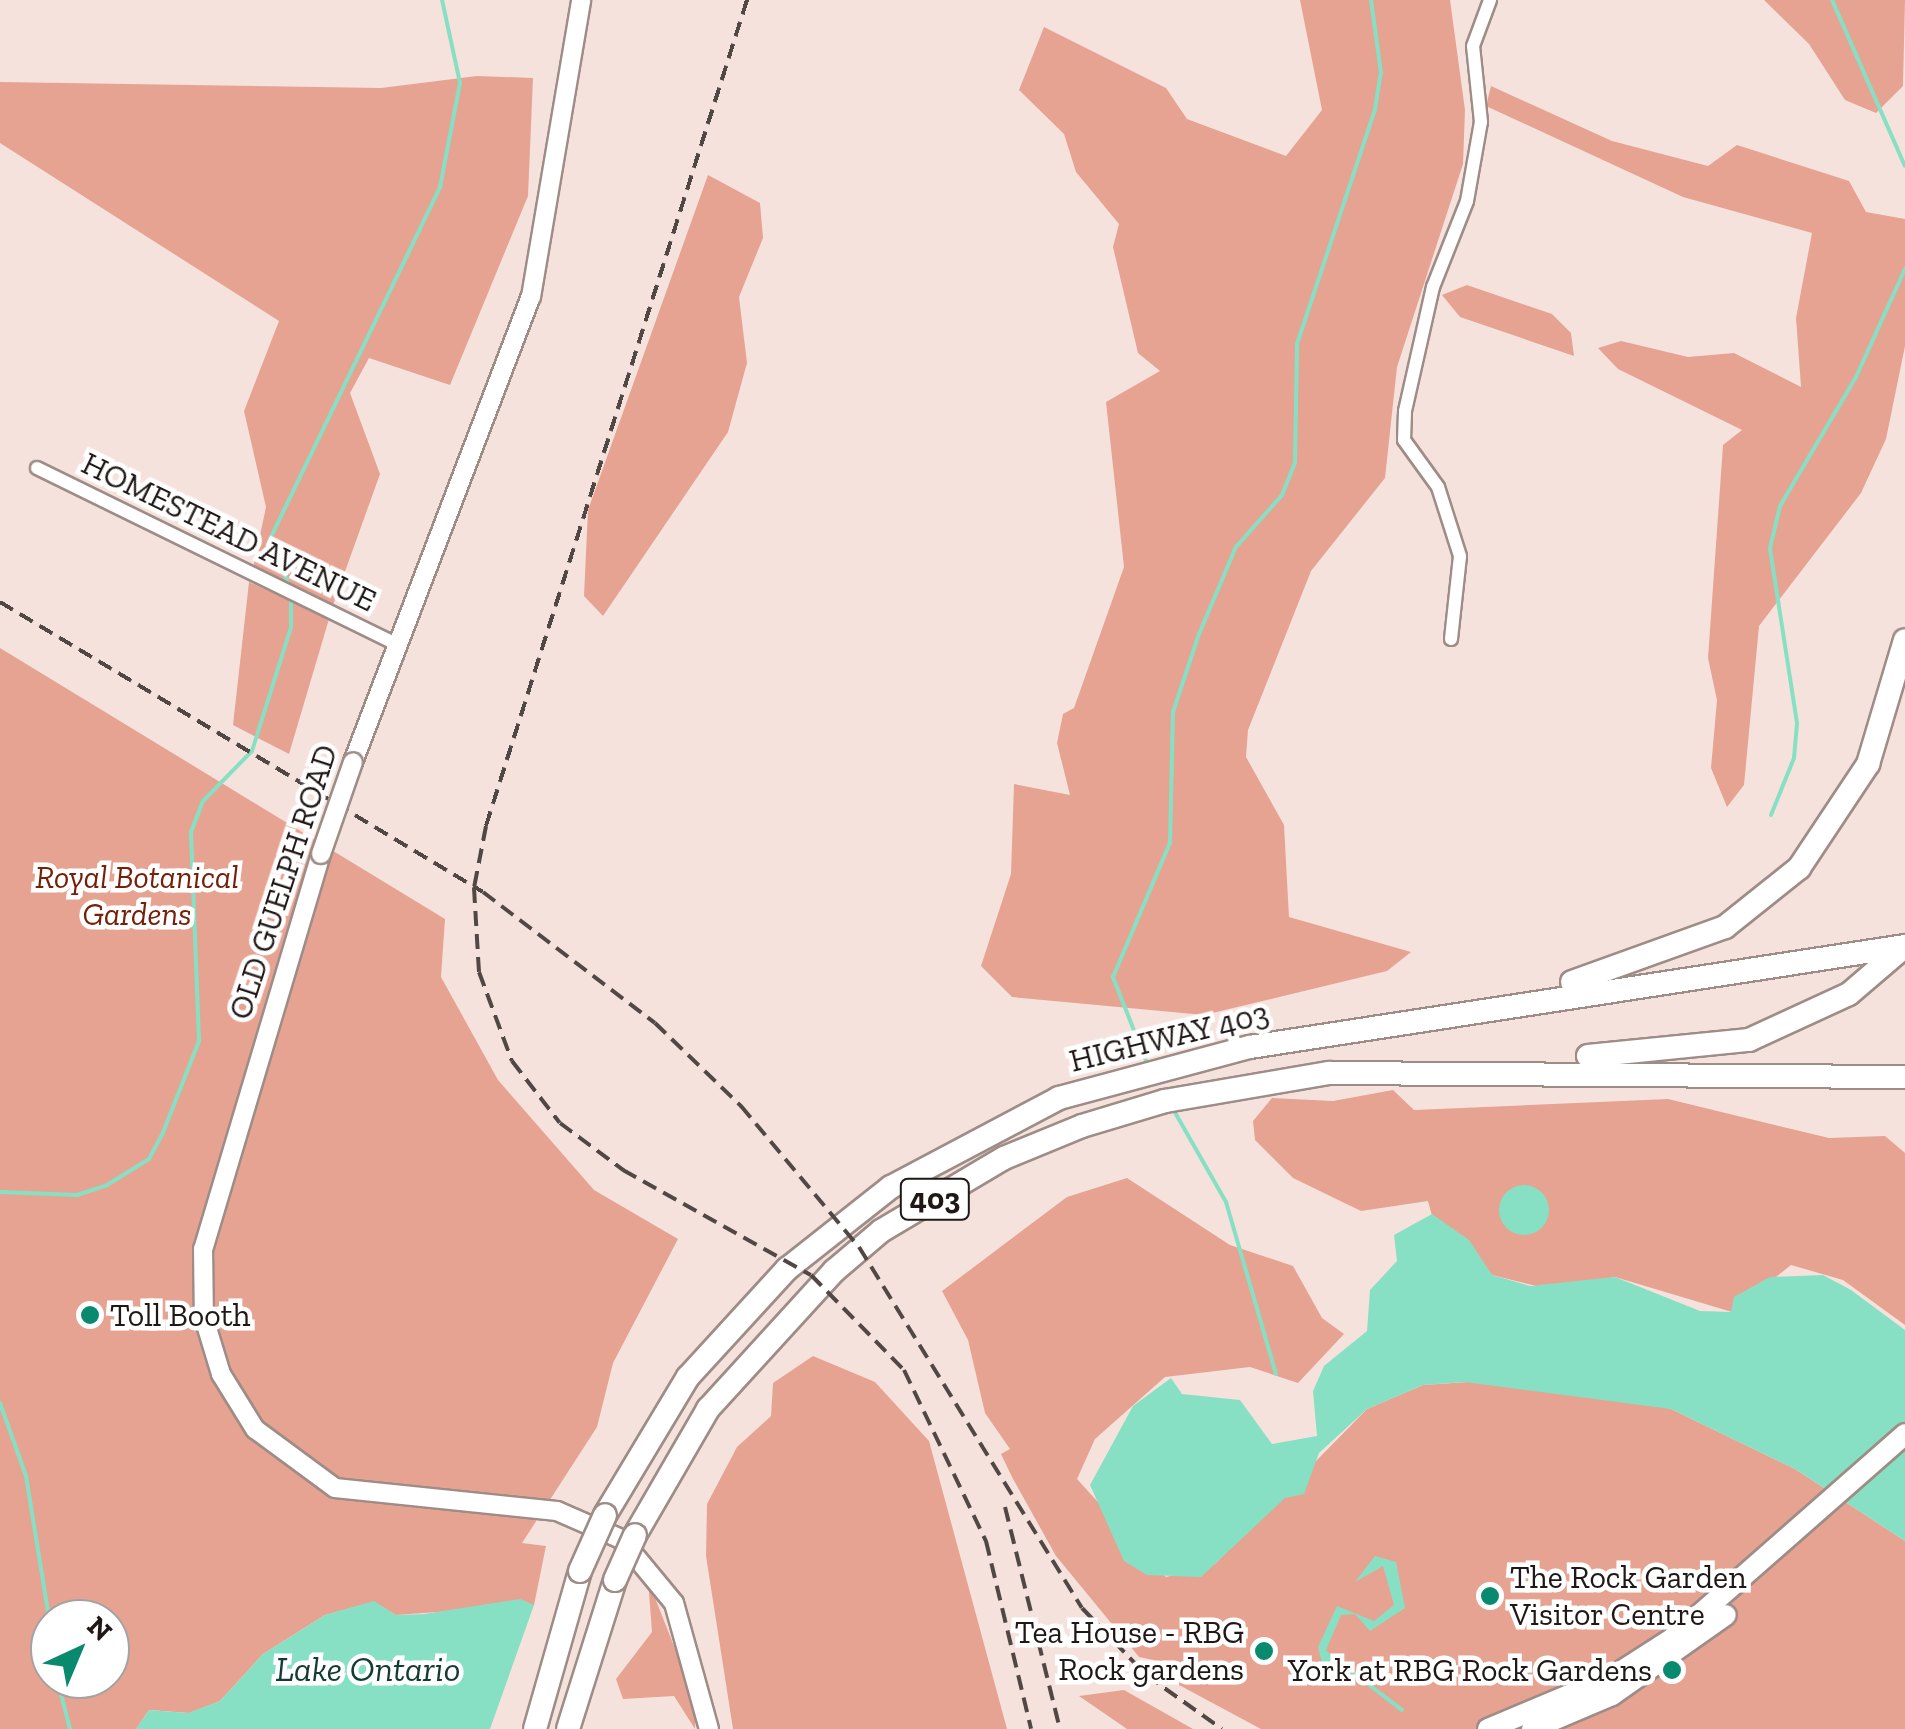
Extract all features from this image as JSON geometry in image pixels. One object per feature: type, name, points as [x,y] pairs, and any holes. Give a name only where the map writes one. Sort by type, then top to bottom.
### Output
[{"type":"highway","points":[[1250,1047],[1580,981],[1725,928],[1799,868],[1837,820],[1868,764],[1905,640]]},
{"type":"highway","points":[[1369,1072],[1426,1061],[1670,1055],[1749,1040],[1849,994],[1905,946]]},
{"type":"highway","name":"HIGHWAY 403","points":[[536,1729],[580,1571],[605,1515],[688,1377],[841,1220],[955,1148],[1059,1098],[1250,1047],[1905,946]]},
{"type":"highway","name":"HIGHWAY 403","points":[[568,1729],[615,1580],[635,1534],[708,1409],[768,1336],[881,1232],[1004,1158],[1082,1126],[1251,1084],[1369,1072],[1905,1077]]},
{"type":"main road","points":[[1488,1729],[1614,1676],[1783,1555],[1905,1434]]},
{"type":"main road","points":[[1532,1729],[1660,1665],[1905,1452]]},
{"type":"street","name":"OLD GUELPH ROAD","points":[[581,0],[531,297],[396,644],[321,854],[202,1249],[204,1318],[221,1374],[255,1430],[335,1488],[557,1511],[622,1538],[674,1602],[709,1729]]},
{"type":"street","points":[[1451,639],[1460,556],[1438,487],[1404,440],[1405,411],[1433,286],[1467,201],[1480,122],[1473,46],[1490,0]]},
{"type":"street","name":"HOMESTEAD AVENUE","points":[[38,468],[396,644]]},
{"type":"green space","points":[[1300,0],[1450,0],[1465,110],[1463,164],[1397,367],[1385,478],[1311,571],[1248,730],[1246,757],[1284,825],[1289,917],[1411,952],[1387,971],[1204,1015],[1012,997],[981,966],[1011,874],[1014,784],[1070,795],[1057,743],[1063,714],[1074,708],[1124,567],[1106,402],[1160,371],[1138,353],[1113,247],[1119,224],[1076,172],[1064,134],[1019,90],[1044,27],[1166,88],[1187,119],[1286,156],[1322,110]]},
{"type":"green space","points":[[1764,0],[1905,0],[1903,86],[1876,113],[1845,100],[1809,44]]},
{"type":"green space","points":[[477,76],[533,78],[528,196],[450,385],[369,358],[350,393],[380,474],[333,605],[253,568],[266,507],[244,411],[279,321],[0,143],[0,82],[381,88]]},
{"type":"green space","points":[[1491,86],[1612,141],[1708,166],[1737,145],[1849,181],[1866,212],[1905,219],[1905,346],[1886,439],[1861,493],[1759,626],[1744,785],[1727,807],[1711,768],[1717,700],[1708,658],[1723,445],[1742,430],[1618,369],[1598,348],[1621,341],[1688,357],[1734,353],[1801,387],[1796,318],[1812,233],[1683,197],[1486,106]]},
{"type":"green space","points":[[708,175],[760,203],[763,238],[739,297],[747,363],[728,432],[603,616],[584,596],[588,510]]},
{"type":"green space","points":[[1467,285],[1552,314],[1571,333],[1574,356],[1460,317],[1442,295]]},
{"type":"green space","points":[[249,582],[329,619],[289,754],[233,725]]},
{"type":"green space","name":"Royal Botanical Gardens","points":[[0,648],[445,919],[441,977],[498,1080],[594,1190],[678,1239],[613,1363],[597,1427],[522,1543],[546,1546],[534,1605],[396,1615],[373,1602],[325,1615],[263,1654],[220,1701],[189,1713],[149,1710],[136,1729],[0,1729]]},
{"type":"green space","points":[[1393,1090],[1414,1110],[1668,1099],[1829,1138],[1885,1136],[1905,1153],[1905,1325],[1843,1280],[1791,1265],[1732,1312],[1615,1277],[1548,1289],[1492,1275],[1434,1223],[1428,1201],[1361,1211],[1293,1178],[1255,1140],[1253,1121],[1272,1098],[1333,1101]]},
{"type":"green space","points":[[1127,1178],[1230,1245],[1293,1266],[1322,1318],[1344,1334],[1298,1383],[1250,1367],[1165,1377],[1095,1439],[1077,1479],[1166,1577],[1215,1564],[1367,1409],[1423,1385],[1559,1376],[1671,1409],[1795,1469],[1905,1541],[1905,1729],[1261,1729],[1179,1685],[1182,1666],[1139,1657],[1056,1556],[1012,1477],[1001,1454],[1010,1449],[985,1413],[968,1340],[942,1291],[1067,1197]]},
{"type":"green space","points":[[813,1356],[875,1382],[929,1441],[1007,1729],[733,1729],[706,1556],[707,1504],[737,1447],[771,1416],[773,1383]]},
{"type":"green space","points":[[648,1580],[696,1702],[695,1729],[674,1696],[623,1699],[616,1679],[652,1632]]},
{"type":"green space","points":[[1124,1690],[1193,1729],[1127,1729],[1079,1696]]},
{"type":"water","points":[[1524,1185],[1542,1192],[1549,1210],[1542,1228],[1524,1235],[1506,1228],[1499,1210],[1506,1192]]},
{"type":"water","points":[[1432,1214],[1469,1240],[1492,1275],[1530,1286],[1615,1277],[1700,1311],[1731,1312],[1734,1297],[1770,1277],[1823,1275],[1851,1290],[1905,1330],[1905,1541],[1795,1469],[1671,1409],[1465,1382],[1423,1385],[1367,1409],[1319,1453],[1304,1494],[1285,1498],[1201,1577],[1147,1575],[1124,1561],[1090,1485],[1133,1406],[1171,1378],[1182,1394],[1240,1400],[1272,1444],[1317,1436],[1313,1391],[1324,1366],[1367,1331],[1370,1290],[1397,1261],[1394,1235]]},
{"type":"water","points":[[1375,1556],[1396,1562],[1405,1608],[1370,1631],[1355,1614],[1341,1615],[1326,1650],[1347,1673],[1322,1663],[1318,1647],[1337,1606],[1374,1621],[1394,1605],[1383,1566],[1355,1582]]},
{"type":"water","name":"Lake Ontario","points":[[520,1599],[534,1605],[490,1729],[136,1729],[149,1710],[188,1713],[220,1701],[263,1654],[325,1615],[374,1601],[396,1615]]},
{"type":"waterway","points":[[290,588],[270,539],[440,187],[460,83],[442,0]]},
{"type":"waterway","points":[[1148,1066],[1113,977],[1170,843],[1173,712],[1199,634],[1236,547],[1282,495],[1295,462],[1297,344],[1375,109],[1381,73],[1371,0]]},
{"type":"waterway","points":[[1832,0],[1905,166]]},
{"type":"waterway","points":[[1771,815],[1794,758],[1797,723],[1770,548],[1780,506],[1856,377],[1905,269]]},
{"type":"waterway","points":[[0,1192],[77,1195],[107,1185],[149,1159],[162,1135],[199,1041],[191,832],[203,801],[252,751],[291,627],[291,597]]},
{"type":"waterway","points":[[1173,1109],[1226,1202],[1276,1374]]},
{"type":"waterway","points":[[0,1403],[26,1476],[46,1599]]},
{"type":"waterway","points":[[1351,1671],[1402,1710]]},
{"type":"waterway","points":[[62,1699],[70,1729]]},
{"type":"railway","points":[[747,0],[486,826],[474,888],[479,972],[512,1061],[560,1123],[623,1170],[811,1275],[904,1370],[986,1541],[1031,1729]]},
{"type":"railway","points":[[0,602],[483,892],[655,1023],[741,1106],[859,1247],[1082,1608],[1146,1675],[1222,1729]]},
{"type":"railway","points":[[1005,1507],[1060,1729]]},
{"type":"place","name":"Toll Booth","points":[[90,1315]]},
{"type":"place","name":"The Rock Garden Visitor Centre","points":[[1490,1596]]},
{"type":"place","name":"Tea House - RBG Rock gardens","points":[[1264,1651]]},
{"type":"place","name":"York at RBG Rock Gardens","points":[[1672,1670]]}]
